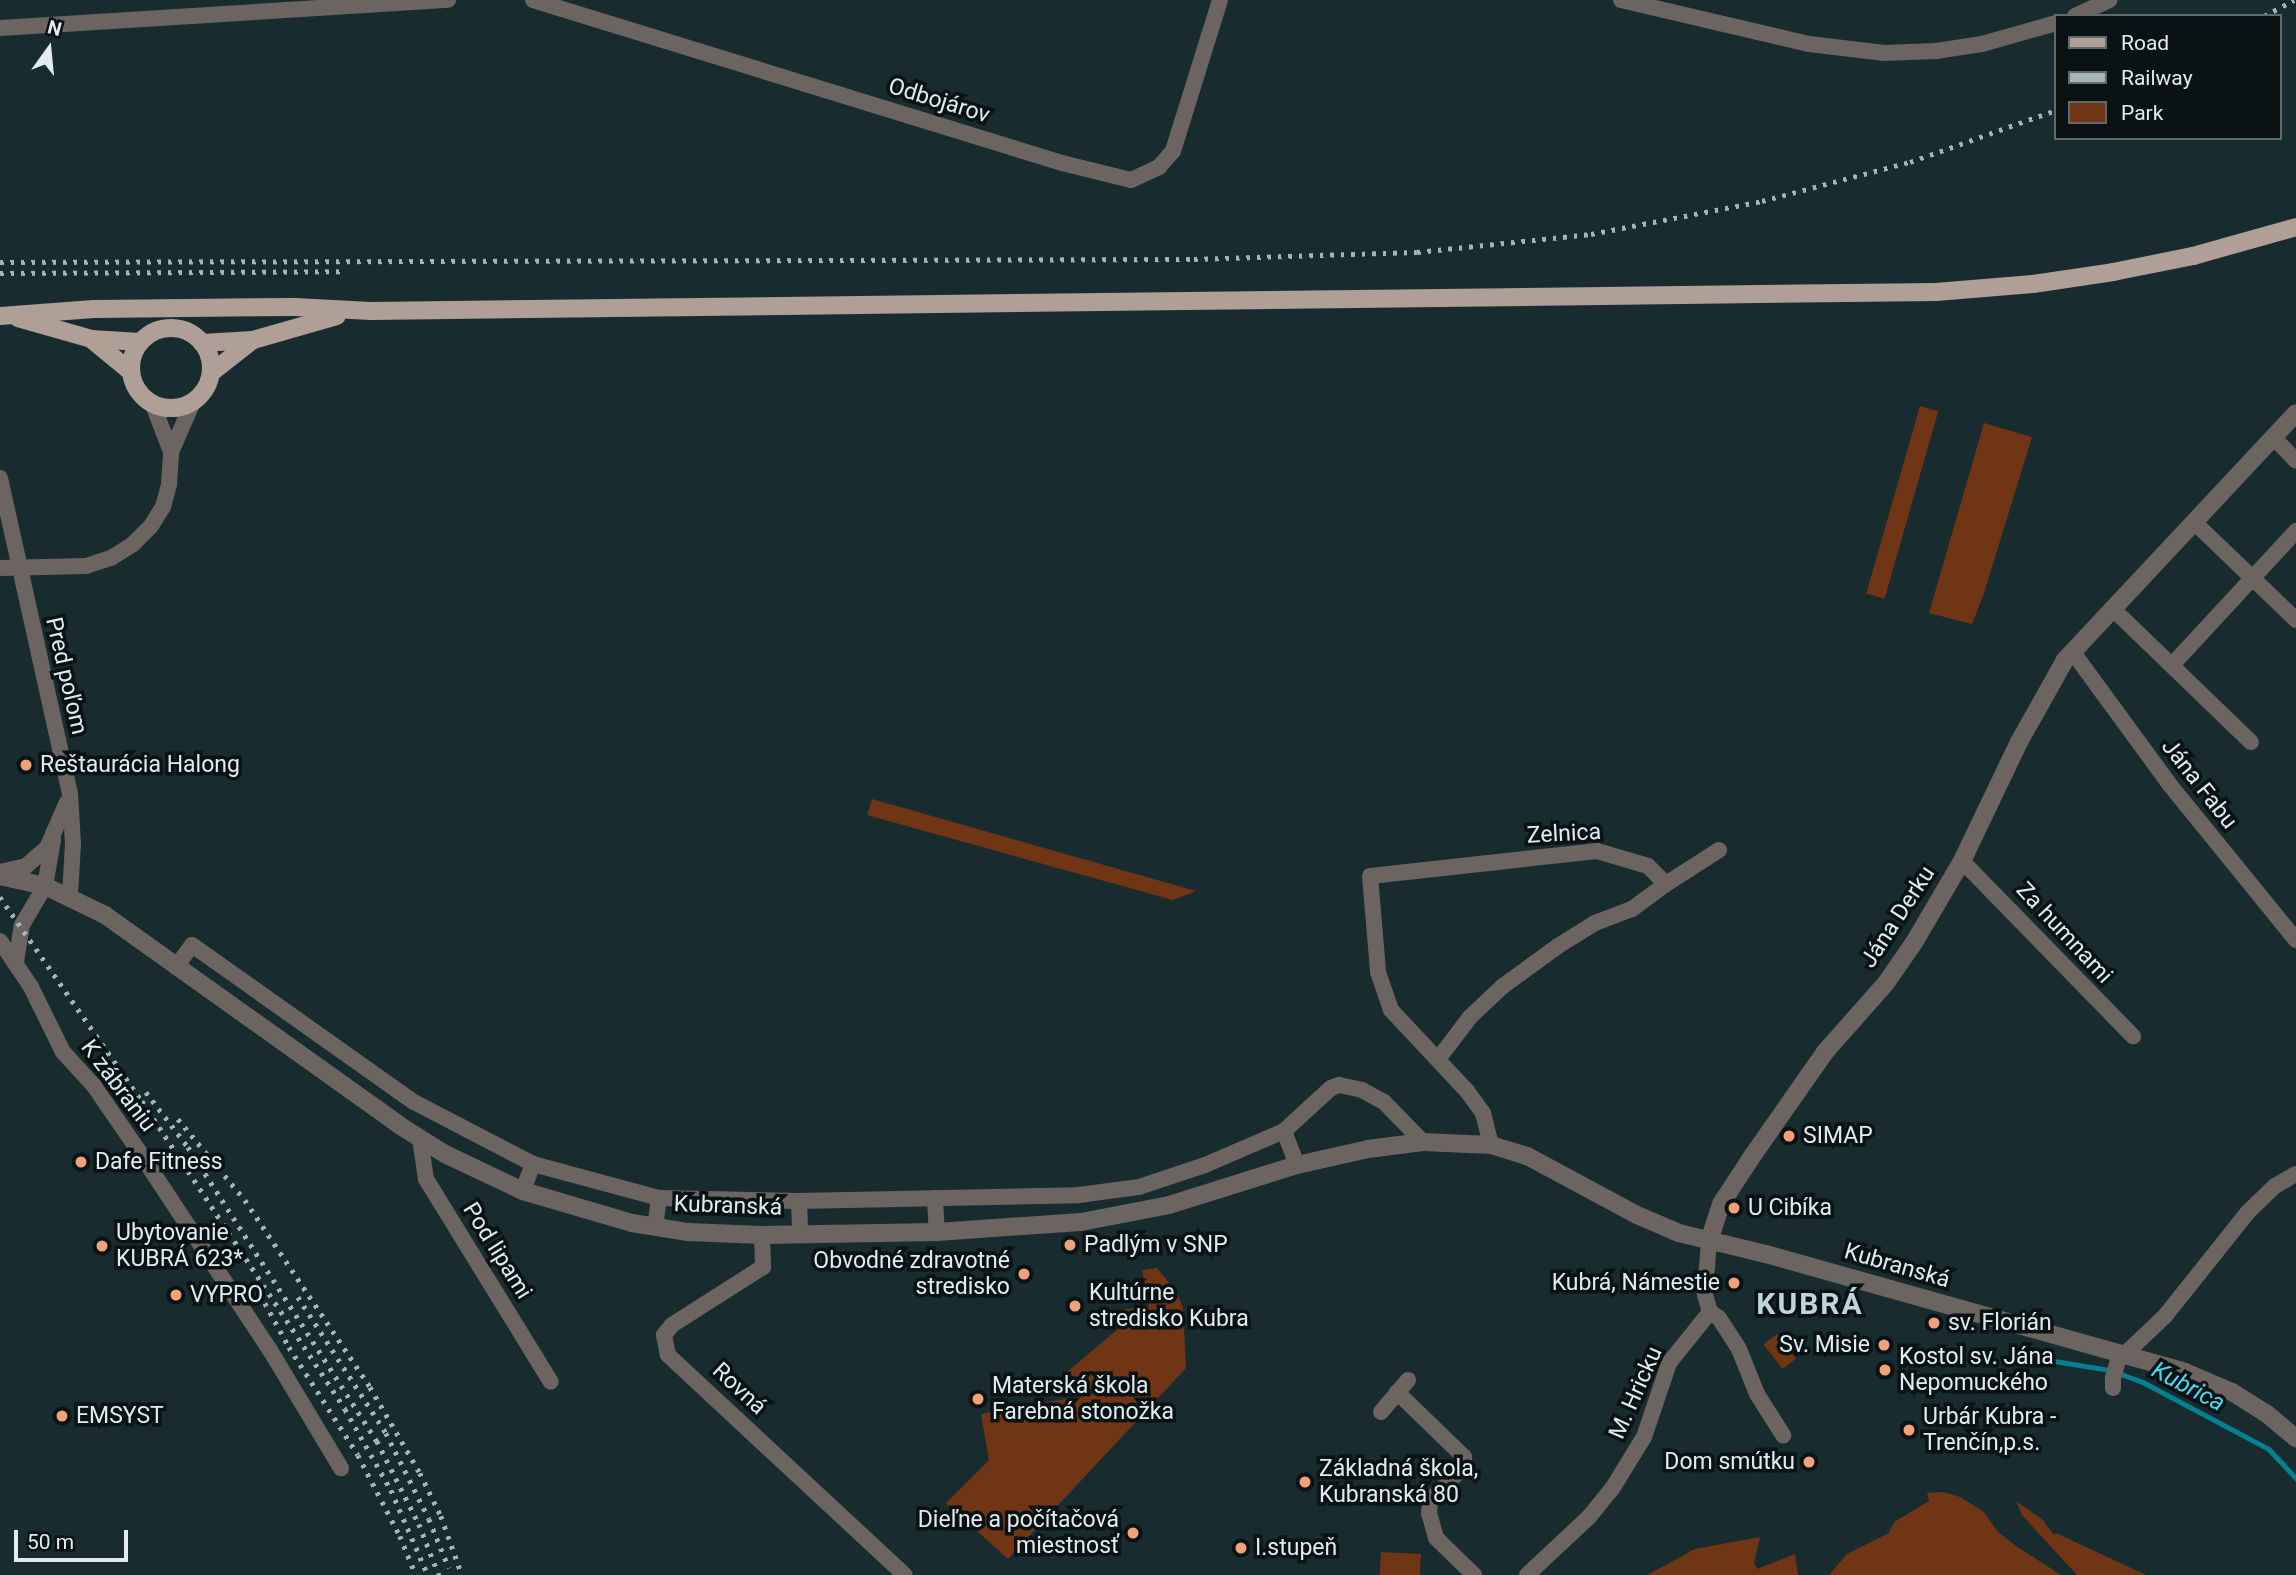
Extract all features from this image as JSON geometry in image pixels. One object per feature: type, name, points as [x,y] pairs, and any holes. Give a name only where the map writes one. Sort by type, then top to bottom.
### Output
[{"type":"main road","points":[[6,316],[94,309],[295,307],[371,311],[1958,292],[2113,272],[2206,253],[2296,227]]},
{"type":"main road","points":[[202,343],[253,340],[309,322],[371,311]]},
{"type":"main road","points":[[6,316],[90,339],[140,342]]},
{"type":"main road","points":[[171,328],[183,329],[202,343],[211,362],[211,373],[202,394],[192,402],[173,408],[153,405],[142,396],[130,371],[132,355],[149,334],[171,328]]},
{"type":"main road","points":[[90,339],[130,371]]},
{"type":"main road","points":[[211,373],[253,340]]},
{"type":"street","points":[[0,28],[209,7],[448,0]]},
{"type":"street","name":"Odbojárov","points":[[533,0],[1062,163],[1131,180],[1159,167],[1173,151],[1220,0]]},
{"type":"street","points":[[1620,0],[1809,44],[1884,53],[1936,51],[1982,44],[2054,24]]},
{"type":"street","points":[[2079,14],[2109,0]]},
{"type":"street","points":[[0,568],[86,566],[111,558],[133,544],[151,526],[163,507],[169,484],[171,452],[192,402]]},
{"type":"street","points":[[153,405],[171,452]]},
{"type":"street","name":"Jána Derku","points":[[1709,1241],[1721,1203],[1825,1052],[1886,983],[1915,941],[1962,861],[2036,710],[2072,651],[2275,439],[2296,413]]},
{"type":"street","points":[[2275,439],[2296,461]]},
{"type":"street","name":"Pred poľom","points":[[0,478],[70,793],[73,844],[70,896]]},
{"type":"street","points":[[2195,523],[2296,620]]},
{"type":"street","points":[[2172,665],[2296,531]]},
{"type":"street","points":[[2112,608],[2251,742]]},
{"type":"street","name":"Jána Fabu","points":[[2072,651],[2170,785],[2296,940]]},
{"type":"street","points":[[16,962],[22,925],[45,886],[53,840],[70,793]]},
{"type":"street","points":[[0,874],[26,866],[53,840]]},
{"type":"street","points":[[1439,1058],[1470,1017],[1503,986],[1567,940],[1595,923],[1632,909],[1719,850]]},
{"type":"street","name":"Zelnica","points":[[1491,1145],[1483,1113],[1439,1058],[1391,1010],[1378,972],[1370,876],[1597,851],[1648,866],[1666,884]]},
{"type":"street","name":"Za humnami","points":[[1962,861],[2133,1036]]},
{"type":"street","name":"Kubranská","points":[[0,874],[45,886],[105,915],[420,1139],[484,1174],[523,1191],[607,1217],[655,1227],[762,1235],[937,1232],[1081,1222],[1128,1215],[1297,1165],[1388,1145],[1423,1142],[1491,1145],[1527,1156],[1658,1225],[2185,1372],[2232,1392],[2267,1414],[2296,1438]]},
{"type":"street","name":"K zábraniu","points":[[0,941],[16,962],[63,1052],[94,1086],[138,1150],[270,1350],[341,1468]]},
{"type":"street","name":"Kubranská","points":[[176,967],[192,945],[414,1102],[533,1164],[659,1198],[799,1201],[1079,1195],[1139,1186],[1205,1165],[1284,1131],[1331,1088],[1348,1085],[1384,1102],[1423,1142]]},
{"type":"street","points":[[282,1042],[299,1020]]},
{"type":"street","points":[[399,1125],[414,1102]]},
{"type":"street","points":[[1284,1131],[1297,1165]]},
{"type":"street","name":"Pod lipami","points":[[420,1139],[426,1179],[551,1382]]},
{"type":"street","points":[[523,1191],[533,1164]]},
{"type":"street","points":[[1205,1165],[1213,1191]]},
{"type":"street","points":[[2113,1383],[2121,1356],[2165,1316],[2248,1212],[2275,1186],[2296,1174]]},
{"type":"street","points":[[1079,1195],[1081,1222]]},
{"type":"street","name":"Kubranská","points":[[655,1227],[659,1198]]},
{"type":"street","points":[[935,1198],[937,1232]]},
{"type":"street","name":"Kubranská","points":[[799,1201],[800,1233]]},
{"type":"street","name":"Rovná","points":[[762,1235],[763,1267],[672,1325],[664,1335],[668,1355],[905,1575]]},
{"type":"street","points":[[1709,1241],[1705,1294],[1710,1312],[1719,1318],[1739,1349],[1757,1394],[1783,1435]]},
{"type":"street","name":"M. Hricku","points":[[1527,1575],[1566,1540],[1612,1489],[1644,1437],[1669,1363],[1710,1312]]},
{"type":"street","points":[[1381,1412],[1403,1386],[1464,1457],[1464,1468],[1430,1500],[1429,1513],[1436,1538],[1474,1575]]},
{"type":"green space","points":[[1920,406],[1938,411],[1885,599],[1866,593]]},
{"type":"green space","points":[[1984,423],[2032,437],[1972,624],[1929,613]]},
{"type":"green space","points":[[872,799],[1196,891],[1173,900],[867,815]]},
{"type":"green space","points":[[1157,1268],[1176,1291],[1183,1308],[1186,1368],[1008,1559],[946,1503],[989,1460],[981,1414],[1097,1393],[1067,1372],[1124,1324],[1121,1310],[1149,1306],[1142,1270]]},
{"type":"green space","points":[[1777,1334],[1796,1358],[1783,1369],[1764,1344]]},
{"type":"green space","points":[[1943,1492],[1960,1497],[1984,1512],[1997,1531],[2061,1575],[1829,1575],[1847,1554],[1889,1533],[1894,1522],[1929,1501],[1927,1493]]},
{"type":"green space","points":[[2016,1501],[2043,1520],[2054,1535],[2056,1533],[2146,1575],[2077,1575],[2022,1515]]},
{"type":"green space","points":[[1760,1537],[1754,1563],[1757,1569],[1795,1554],[1798,1575],[1647,1575],[1695,1549]]},
{"type":"green space","points":[[1381,1552],[1421,1554],[1420,1575],[1380,1575]]},
{"type":"waterway","name":"Kubrica","points":[[2048,1360],[2110,1370],[2143,1382],[2269,1449],[2296,1478]]},
{"type":"railway","points":[[2268,14],[2294,0]]},
{"type":"railway","points":[[0,262],[1194,259],[1417,252],[1591,234],[1762,201],[1910,162],[2054,111]]},
{"type":"railway","points":[[0,273],[343,271]]},
{"type":"railway","points":[[0,897],[142,1101],[345,1409],[391,1490],[428,1575]]},
{"type":"railway","points":[[146,1092],[188,1147],[377,1441],[419,1524],[439,1575]]},
{"type":"railway","points":[[178,1119],[245,1200],[370,1387],[420,1473],[441,1516],[462,1575]]},
{"type":"railway","points":[[298,1297],[386,1433],[429,1519],[449,1568]]},
{"type":"railway","points":[[265,1303],[289,1347],[358,1455],[400,1536],[416,1575]]},
{"type":"place","name":"Reštaurácia Halong","points":[[26,765]]},
{"type":"place","name":"SIMAP","points":[[1789,1136]]},
{"type":"place","name":"Dafe Fitness","points":[[81,1162]]},
{"type":"place","name":"U Cibíka","points":[[1734,1208]]},
{"type":"place","name":"Padlým v SNP","points":[[1070,1245]]},
{"type":"place","name":"Ubytovanie KUBRÁ 623*","points":[[102,1246]]},
{"type":"place","name":"Obvodné zdravotné stredisko","points":[[1024,1274]]},
{"type":"place","name":"Kubrá, Námestie","points":[[1734,1283]]},
{"type":"place","name":"VYPRO","points":[[176,1295]]},
{"type":"place","name":"Kultúrne stredisko Kubra","points":[[1075,1306]]},
{"type":"place","name":"sv. Florián","points":[[1934,1323]]},
{"type":"place","name":"Sv. Misie","points":[[1884,1345]]},
{"type":"place","name":"Kostol sv. Jána Nepomuckého","points":[[1885,1370]]},
{"type":"place","name":"Materská škola Farebná stonožka","points":[[978,1399]]},
{"type":"place","name":"EMSYST","points":[[62,1416]]},
{"type":"place","name":"Urbár Kubra - Trenčín,p.s.","points":[[1909,1430]]},
{"type":"place","name":"Dom smútku","points":[[1809,1462]]},
{"type":"place","name":"Základná škola, Kubranská 80","points":[[1305,1482]]},
{"type":"place","name":"Dieľne a počítačová miestnosť","points":[[1133,1533]]},
{"type":"place","name":"I.stupeň","points":[[1241,1548]]},
{"type":"district","name":"KUBRÁ","points":[[1810,1304]]}]
